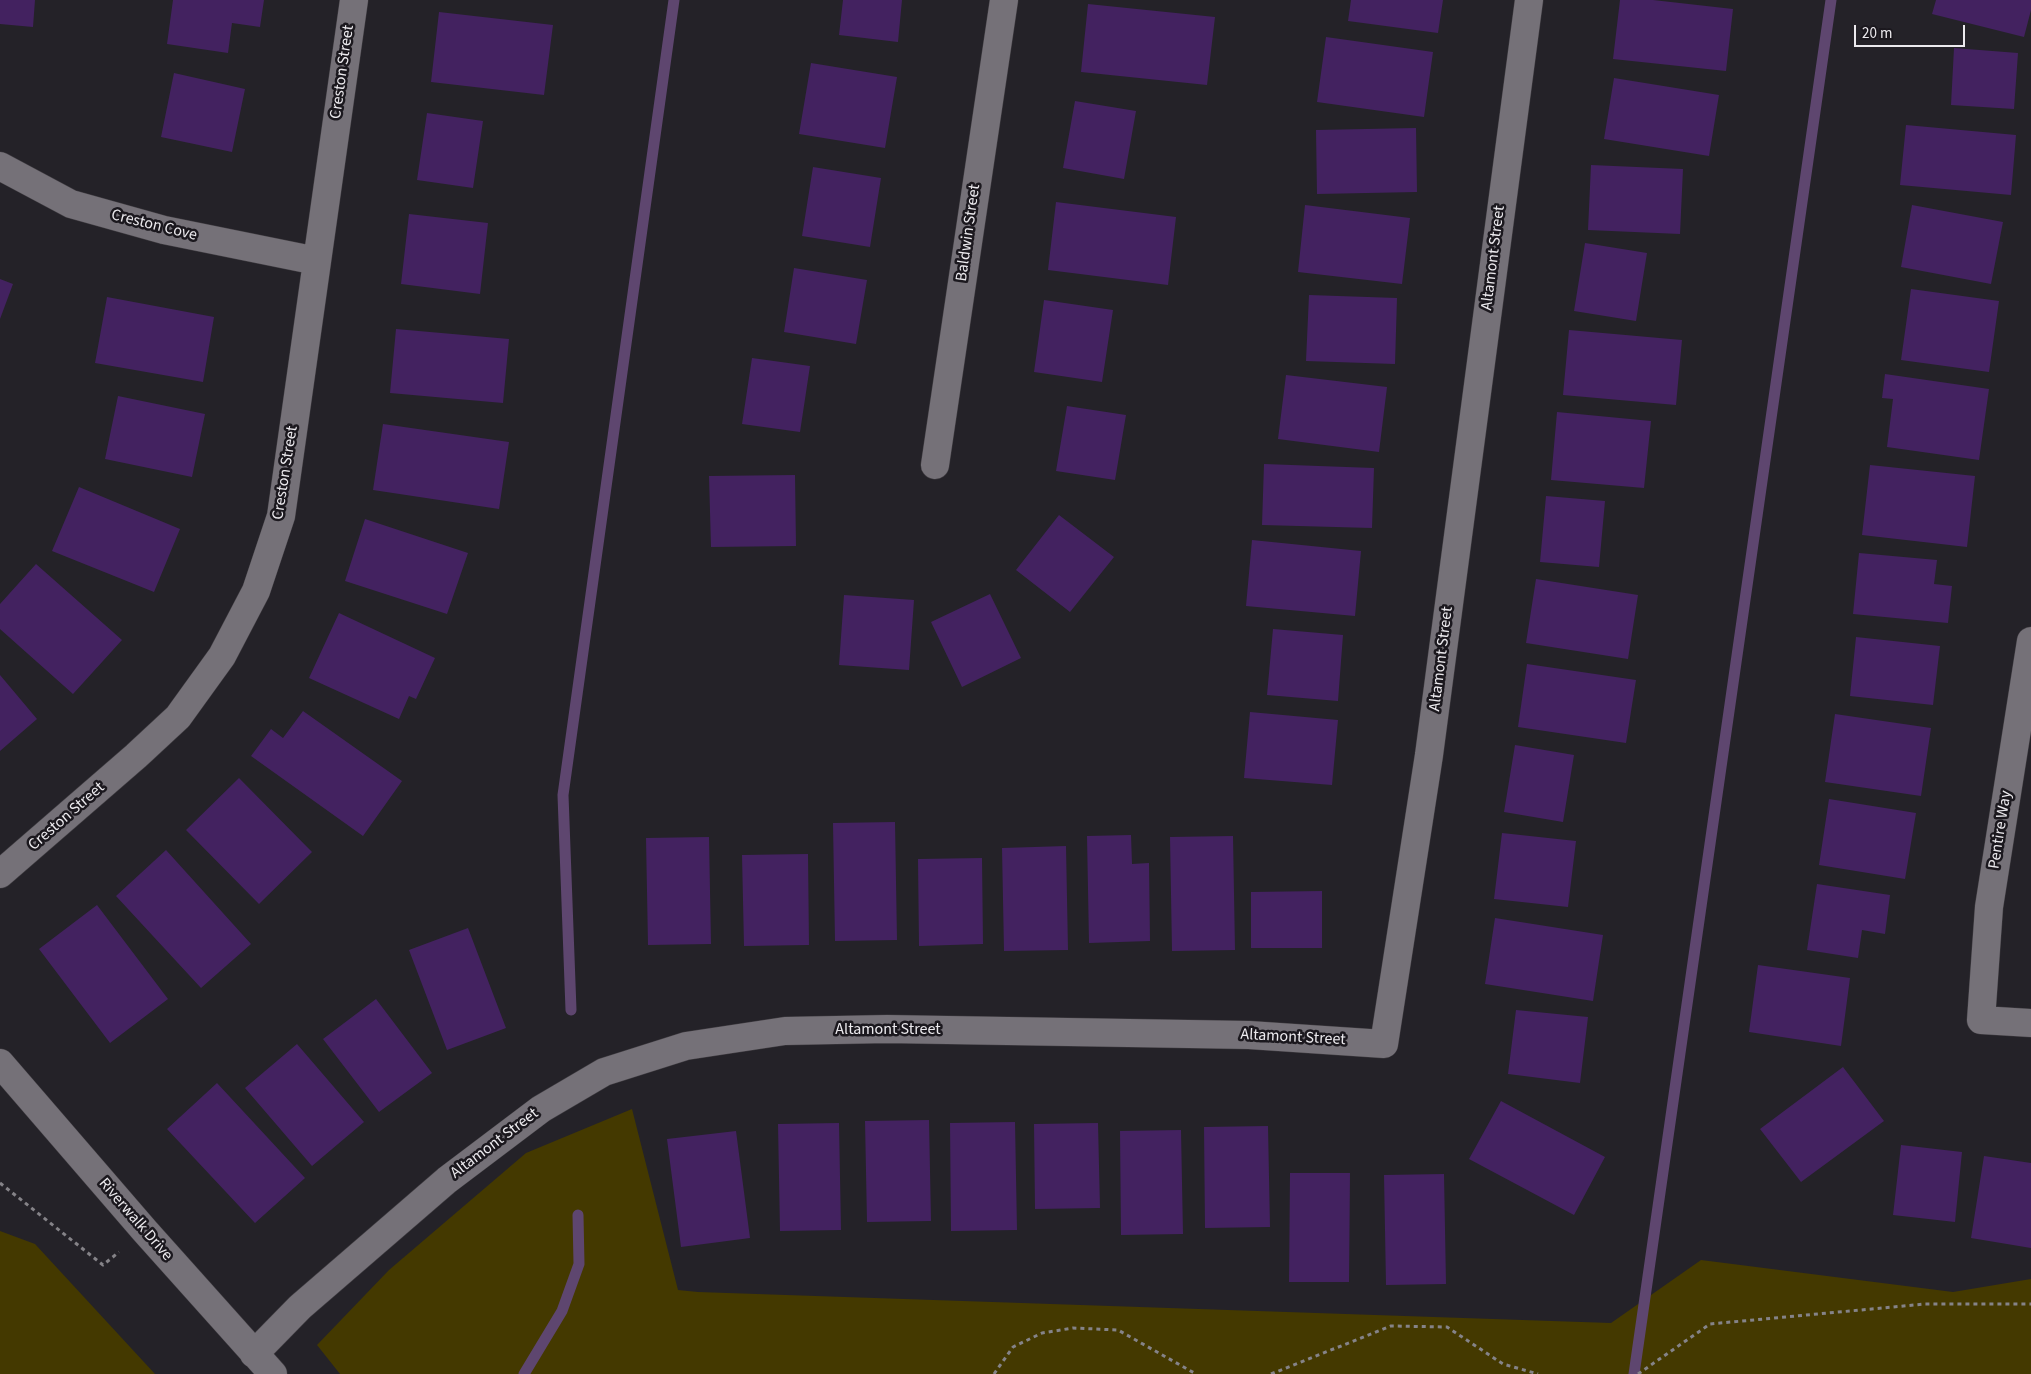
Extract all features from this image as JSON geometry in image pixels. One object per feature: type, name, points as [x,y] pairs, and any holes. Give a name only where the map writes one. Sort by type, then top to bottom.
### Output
[{"type":"street","name":"Creston Street","points":[[0,874],[178,717],[222,656],[256,591],[281,516],[354,0]]},
{"type":"street","name":"Baldwin Street","points":[[936,465],[1004,0]]},
{"type":"street","name":"Altamont Street","points":[[254,1354],[300,1307],[447,1180],[541,1109],[604,1072],[686,1046],[785,1031],[887,1029],[1249,1035],[1384,1044],[1429,755],[1529,0]]},
{"type":"street","name":"Creston Cove","points":[[0,166],[71,204],[164,230],[317,261]]},
{"type":"street","name":"Pentire Way","points":[[2031,640],[1989,907],[1982,1020],[2031,1023]]},
{"type":"street","name":"Riverwalk Drive","points":[[0,1063],[145,1231],[273,1374]]},
{"type":"path","points":[[0,1183],[103,1265],[145,1231]]},
{"type":"path","points":[[1638,1374],[1710,1324],[1925,1304],[2031,1304]]},
{"type":"path","points":[[1271,1374],[1391,1326],[1447,1327],[1503,1364],[1538,1374]]},
{"type":"path","points":[[994,1374],[1013,1347],[1042,1333],[1074,1328],[1118,1330],[1196,1374]]},
{"type":"shaded area","points":[[632,1109],[678,1290],[1611,1323],[1701,1260],[1953,1292],[2031,1279],[2031,1374],[340,1374],[317,1345],[389,1270],[526,1153]]},
{"type":"shaded area","points":[[0,1231],[35,1244],[155,1374],[0,1374]]},
{"type":"building","points":[[0,0],[35,0],[33,27],[0,24]]},
{"type":"building","points":[[173,0],[264,0],[260,27],[232,23],[228,53],[167,44]]},
{"type":"building","points":[[843,0],[902,0],[898,42],[839,35]]},
{"type":"building","points":[[1351,0],[1443,0],[1438,33],[1348,21]]},
{"type":"building","points":[[1620,0],[1653,0],[1733,9],[1726,71],[1613,59]]},
{"type":"building","points":[[1936,0],[2031,0],[2031,10],[2024,37],[1932,14]]},
{"type":"building","points":[[1088,4],[1215,17],[1207,85],[1081,72]]},
{"type":"building","points":[[439,12],[553,25],[544,95],[431,82]]},
{"type":"building","points":[[1326,37],[1433,52],[1424,117],[1317,102]]},
{"type":"building","points":[[1954,48],[2018,53],[2014,109],[1951,105]]},
{"type":"building","points":[[811,63],[897,77],[885,148],[799,134]]},
{"type":"building","points":[[174,73],[245,89],[232,152],[161,137]]},
{"type":"building","points":[[1614,78],[1719,95],[1709,156],[1604,139]]},
{"type":"building","points":[[1075,101],[1136,111],[1124,179],[1063,168]]},
{"type":"building","points":[[427,113],[483,121],[473,188],[417,180]]},
{"type":"building","points":[[1906,125],[2016,135],[2011,195],[1900,185]]},
{"type":"building","points":[[1416,128],[1417,192],[1317,194],[1316,130]]},
{"type":"building","points":[[1591,165],[1683,169],[1680,234],[1588,230]]},
{"type":"building","points":[[813,167],[881,178],[870,247],[802,236]]},
{"type":"building","points":[[1056,202],[1176,217],[1168,285],[1048,270]]},
{"type":"building","points":[[1305,205],[1410,218],[1402,284],[1298,272]]},
{"type":"building","points":[[1912,205],[2003,222],[1991,284],[1901,267]]},
{"type":"building","points":[[409,214],[488,223],[480,294],[401,284]]},
{"type":"building","points":[[1585,243],[1647,253],[1636,321],[1574,311]]},
{"type":"building","points":[[794,268],[867,280],[856,344],[784,332]]},
{"type":"building","points":[[0,279],[13,284],[0,319]]},
{"type":"building","points":[[1911,289],[1999,301],[1989,372],[1901,360]]},
{"type":"building","points":[[1309,295],[1397,298],[1395,364],[1306,361]]},
{"type":"building","points":[[107,297],[214,317],[203,382],[95,363]]},
{"type":"building","points":[[1044,300],[1113,310],[1102,382],[1034,372]]},
{"type":"building","points":[[396,329],[509,339],[503,403],[390,393]]},
{"type":"building","points":[[1569,330],[1682,340],[1676,405],[1563,395]]},
{"type":"building","points":[[752,358],[810,366],[800,432],[742,424]]},
{"type":"building","points":[[1885,374],[1989,389],[1979,460],[1887,447],[1893,399],[1882,398]]},
{"type":"building","points":[[1286,375],[1387,387],[1379,452],[1278,439]]},
{"type":"building","points":[[118,396],[205,414],[192,477],[105,459]]},
{"type":"building","points":[[1067,406],[1126,415],[1115,480],[1056,471]]},
{"type":"building","points":[[1557,412],[1651,421],[1644,488],[1551,480]]},
{"type":"building","points":[[383,424],[509,442],[499,509],[373,490]]},
{"type":"building","points":[[1264,464],[1374,468],[1372,528],[1262,525]]},
{"type":"building","points":[[1870,465],[1975,476],[1967,547],[1862,535]]},
{"type":"building","points":[[795,475],[796,546],[711,547],[709,476]]},
{"type":"building","points":[[79,487],[180,529],[154,592],[52,551]]},
{"type":"building","points":[[1546,496],[1605,501],[1599,567],[1540,562]]},
{"type":"building","points":[[1059,515],[1114,557],[1070,612],[1016,570]]},
{"type":"building","points":[[365,519],[468,553],[447,614],[345,581]]},
{"type":"building","points":[[1252,540],[1361,551],[1355,616],[1246,606]]},
{"type":"building","points":[[1859,553],[1937,560],[1934,584],[1952,586],[1948,623],[1853,614]]},
{"type":"building","points":[[36,564],[122,640],[73,694],[0,629],[0,604]]},
{"type":"building","points":[[1536,579],[1638,595],[1628,659],[1526,643]]},
{"type":"building","points":[[990,594],[1021,658],[962,687],[931,622]]},
{"type":"building","points":[[844,595],[914,600],[909,670],[839,665]]},
{"type":"building","points":[[339,613],[435,658],[416,699],[409,696],[399,719],[309,678]]},
{"type":"building","points":[[1273,629],[1343,635],[1338,701],[1267,695]]},
{"type":"building","points":[[1856,637],[1940,646],[1933,705],[1850,696]]},
{"type":"building","points":[[1527,664],[1636,680],[1626,743],[1518,727]]},
{"type":"building","points":[[0,675],[37,719],[0,751]]},
{"type":"building","points":[[303,711],[402,781],[363,836],[251,756],[271,729],[283,738]]},
{"type":"building","points":[[1250,712],[1338,720],[1332,785],[1244,778]]},
{"type":"building","points":[[1835,714],[1931,728],[1921,796],[1825,782]]},
{"type":"building","points":[[1515,745],[1574,755],[1563,822],[1504,812]]},
{"type":"building","points":[[239,778],[312,852],[259,904],[186,830]]},
{"type":"building","points":[[1829,799],[1916,813],[1905,879],[1819,865]]},
{"type":"building","points":[[895,822],[897,940],[835,941],[833,823]]},
{"type":"building","points":[[1502,833],[1576,841],[1568,907],[1494,899]]},
{"type":"building","points":[[1131,835],[1132,864],[1149,863],[1150,941],[1089,943],[1087,836]]},
{"type":"building","points":[[1233,836],[1235,950],[1172,951],[1170,837]]},
{"type":"building","points":[[709,837],[711,944],[648,945],[646,838]]},
{"type":"building","points":[[1066,846],[1068,950],[1004,951],[1002,848]]},
{"type":"building","points":[[166,850],[251,944],[201,988],[116,896]]},
{"type":"building","points":[[808,854],[809,945],[744,946],[742,855]]},
{"type":"building","points":[[982,858],[983,944],[919,946],[918,859]]},
{"type":"building","points":[[1817,884],[1890,895],[1885,934],[1862,930],[1858,958],[1807,950]]},
{"type":"building","points":[[1322,891],[1322,948],[1251,948],[1251,892]]},
{"type":"building","points":[[97,905],[168,999],[110,1043],[39,949]]},
{"type":"building","points":[[1495,918],[1603,935],[1593,1001],[1485,984]]},
{"type":"building","points":[[468,928],[506,1028],[447,1050],[409,950]]},
{"type":"building","points":[[1758,965],[1850,978],[1841,1046],[1749,1032]]},
{"type":"building","points":[[376,999],[432,1073],[379,1112],[323,1039]]},
{"type":"building","points":[[1516,1010],[1588,1017],[1580,1083],[1508,1074]]},
{"type":"building","points":[[297,1044],[364,1122],[312,1166],[245,1088]]},
{"type":"building","points":[[1843,1067],[1884,1121],[1801,1182],[1760,1129]]},
{"type":"building","points":[[217,1083],[305,1178],[255,1223],[167,1129]]},
{"type":"building","points":[[1501,1101],[1605,1157],[1574,1215],[1469,1159]]},
{"type":"building","points":[[929,1120],[931,1221],[867,1222],[865,1121]]},
{"type":"building","points":[[1015,1122],[1017,1230],[951,1231],[950,1123]]},
{"type":"building","points":[[839,1123],[841,1230],[780,1231],[778,1124]]},
{"type":"building","points":[[1098,1123],[1100,1208],[1035,1209],[1034,1124]]},
{"type":"building","points":[[1268,1126],[1270,1227],[1205,1228],[1204,1127]]},
{"type":"building","points":[[1181,1130],[1183,1234],[1121,1235],[1120,1131]]},
{"type":"building","points":[[736,1131],[750,1238],[681,1247],[667,1139]]},
{"type":"building","points":[[1901,1145],[1962,1152],[1955,1222],[1893,1215]]},
{"type":"building","points":[[1984,1156],[2031,1163],[2031,1248],[1971,1238]]},
{"type":"building","points":[[1290,1173],[1350,1173],[1349,1282],[1289,1282]]},
{"type":"building","points":[[1444,1174],[1446,1284],[1386,1285],[1384,1175]]},
{"type":"waterway","points":[[571,1010],[563,795],[674,0]]},
{"type":"waterway","points":[[1634,1374],[1831,0]]},
{"type":"waterway","points":[[524,1374],[562,1311],[579,1264],[578,1215]]}]
